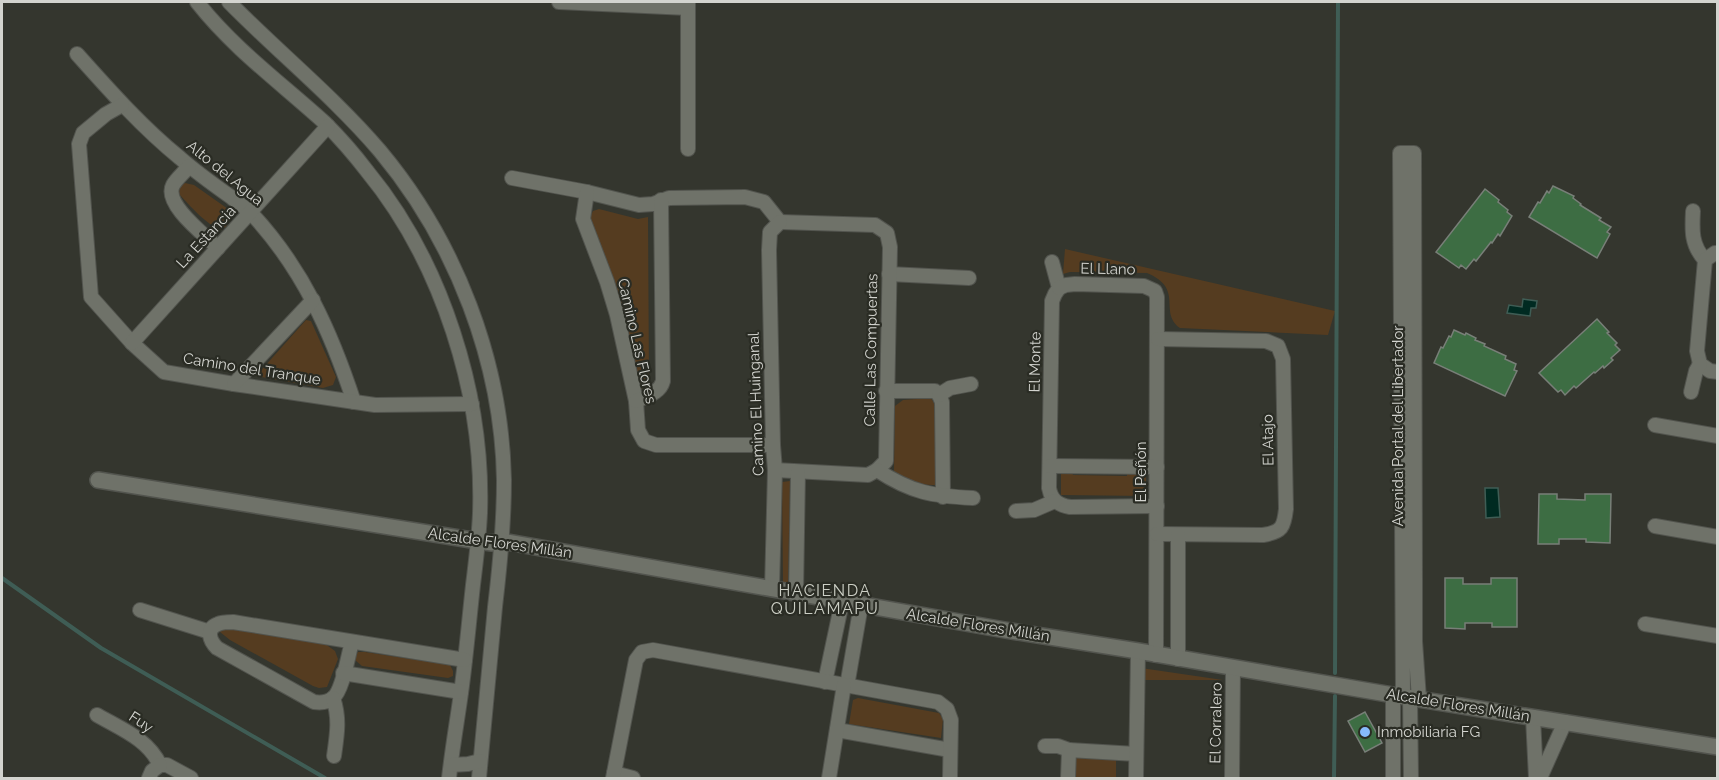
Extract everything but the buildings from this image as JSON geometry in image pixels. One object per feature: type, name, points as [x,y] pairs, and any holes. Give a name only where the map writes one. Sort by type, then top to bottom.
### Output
[{"type":"street","points":[[229,2],[337,104],[394,170],[436,234],[476,324],[498,416],[504,478],[502,541],[479,778]]},
{"type":"street","points":[[559,2],[688,5],[688,148]]},
{"type":"street","points":[[203,4],[243,52],[328,126],[369,173],[404,225],[433,279],[454,337],[472,404],[480,486],[478,541],[450,772]]},
{"type":"street","name":"Alto del Agua","points":[[77,54],[156,139],[251,213],[289,261],[313,300],[342,365],[354,402]]},
{"type":"street","name":"Camino del Tranque","points":[[122,105],[106,114],[83,133],[80,144],[91,297],[132,343],[164,372],[375,405],[472,404]]},
{"type":"street","name":"La Estancia","points":[[132,343],[328,126]]},
{"type":"street","name":"Avenida Portal del Libertador","points":[[1407,153],[1406,697],[1410,778]]},
{"type":"street","points":[[189,166],[173,185],[171,196],[176,207],[218,248]]},
{"type":"street","points":[[512,178],[587,192],[639,205],[647,205],[669,198],[745,197],[764,202],[780,222]]},
{"type":"street","name":"Camino Las Flores","points":[[587,192],[584,219],[617,315],[636,401],[640,436],[650,444],[773,445]]},
{"type":"street","points":[[636,401],[657,391],[662,387],[663,381],[661,200]]},
{"type":"street","points":[[1694,211],[1692,232],[1695,245],[1699,253],[1712,256],[1697,351],[1700,364],[1710,371],[1718,372]]},
{"type":"street","name":"Calle Las Compuertas","points":[[780,222],[875,225],[886,233],[890,247],[886,461],[877,470]]},
{"type":"street","name":"Camino El Huinganal","points":[[772,589],[775,470],[769,250],[770,232],[780,222]]},
{"type":"street","name":"El Monte","points":[[1052,262],[1059,288],[1052,302],[1049,488],[1055,501]]},
{"type":"street","points":[[890,274],[969,278]]},
{"type":"street","name":"El Llano","points":[[1059,288],[1075,284],[1144,286],[1155,291]]},
{"type":"street","name":"El Peñón","points":[[1155,291],[1159,304],[1156,655]]},
{"type":"street","points":[[234,384],[313,300]]},
{"type":"street","points":[[454,337],[469,332],[476,324]]},
{"type":"street","name":"El Atajo","points":[[1157,534],[1273,534],[1281,530],[1285,521],[1286,509],[1282,351],[1278,346],[1266,341],[1158,339]]},
{"type":"street","points":[[1691,392],[1700,364]]},
{"type":"street","points":[[939,395],[950,388],[971,384]]},
{"type":"street","points":[[886,391],[935,391],[939,395],[942,402],[943,497]]},
{"type":"street","points":[[1655,425],[1718,436]]},
{"type":"street","points":[[1050,466],[1157,466]]},
{"type":"street","points":[[775,470],[868,475],[877,470],[920,492],[943,497],[973,498]]},
{"type":"street","points":[[796,593],[798,472]]},
{"type":"street","name":"Alcalde Flores Millán","points":[[98,480],[478,541],[492,543],[502,541],[1178,659],[1718,747]]},
{"type":"street","points":[[1016,511],[1034,510],[1055,501],[1070,507],[1158,506]]},
{"type":"street","points":[[1655,526],[1718,537]]},
{"type":"street","points":[[1178,535],[1178,659]]},
{"type":"street","points":[[825,682],[842,602]]},
{"type":"street","points":[[829,778],[861,605]]},
{"type":"street","points":[[141,610],[210,632]]},
{"type":"street","points":[[352,642],[338,693],[323,703],[314,702],[217,648],[210,640],[210,632],[211,628],[218,623],[233,622],[465,660]]},
{"type":"street","points":[[1645,624],[1718,636]]},
{"type":"street","points":[[633,778],[613,776],[636,660],[642,652],[653,650],[938,702],[947,709],[951,720],[950,778]]},
{"type":"street","points":[[1136,778],[1138,651]]},
{"type":"street","name":"El Corralero","points":[[1232,778],[1233,668]]},
{"type":"street","points":[[343,673],[461,692]]},
{"type":"street","name":"Avenida Portal del Libertador","points":[[1393,778],[1406,697]]},
{"type":"street","points":[[333,698],[337,708],[338,722],[334,756]]},
{"type":"street","name":"Fuy","points":[[97,715],[147,745],[155,754],[159,765]]},
{"type":"street","points":[[1533,717],[1538,778]]},
{"type":"street","points":[[1538,778],[1564,722]]},
{"type":"street","points":[[837,730],[950,750]]},
{"type":"street","points":[[1045,746],[1058,746],[1069,750],[1136,754]]},
{"type":"street","points":[[1068,778],[1069,750]]},
{"type":"street","points":[[450,772],[480,761]]},
{"type":"street","points":[[149,778],[152,771],[159,765],[167,765],[191,778]]},
{"type":"shaded area","points":[[185,183],[194,185],[228,209],[229,219],[226,226],[221,230],[216,228],[188,204],[179,194],[180,186]]},
{"type":"shaded area","points":[[599,209],[638,219],[648,217],[649,383],[647,389],[640,388],[590,217],[593,211]]},
{"type":"shaded area","points":[[1065,249],[1335,311],[1328,335],[1180,328],[1171,315],[1165,286],[1158,279],[1147,273],[1070,272],[1063,274]]},
{"type":"shaded area","points":[[306,320],[311,321],[336,377],[333,385],[323,388],[256,376]]},
{"type":"shaded area","points":[[931,398],[936,407],[936,485],[914,481],[894,471],[895,406],[903,400]]},
{"type":"shaded area","points":[[1061,471],[1071,471],[1073,475],[1127,476],[1127,472],[1146,472],[1146,496],[1061,495]]},
{"type":"shaded area","points":[[790,481],[788,583],[783,582],[782,482]]},
{"type":"shaded area","points":[[229,627],[324,643],[335,651],[338,659],[327,687],[313,686],[230,640],[220,632],[221,628]]},
{"type":"shaded area","points":[[358,652],[450,665],[453,676],[448,678],[362,666],[355,660]]},
{"type":"shaded area","points":[[1141,668],[1223,680],[1141,680]]},
{"type":"shaded area","points":[[858,698],[939,713],[943,719],[941,738],[849,724],[853,700]]},
{"type":"shaded area","points":[[1072,754],[1116,755],[1116,778],[1072,778]]},
{"type":"water","points":[[1523,299],[1537,301],[1536,308],[1531,308],[1530,316],[1507,313],[1509,305],[1522,307]]},
{"type":"water","points":[[1485,488],[1498,488],[1500,517],[1486,518]]},
{"type":"waterway","points":[[1335,673],[1338,2]]},
{"type":"waterway","points":[[2,578],[101,648],[325,778]]},
{"type":"waterway","points":[[1334,778],[1335,696]]},
{"type":"place","name":"Inmobiliaria FG","points":[[1365,732]]},
{"type":"district","name":"HACIENDA QUILAMAPU","points":[[825,599]]}]
